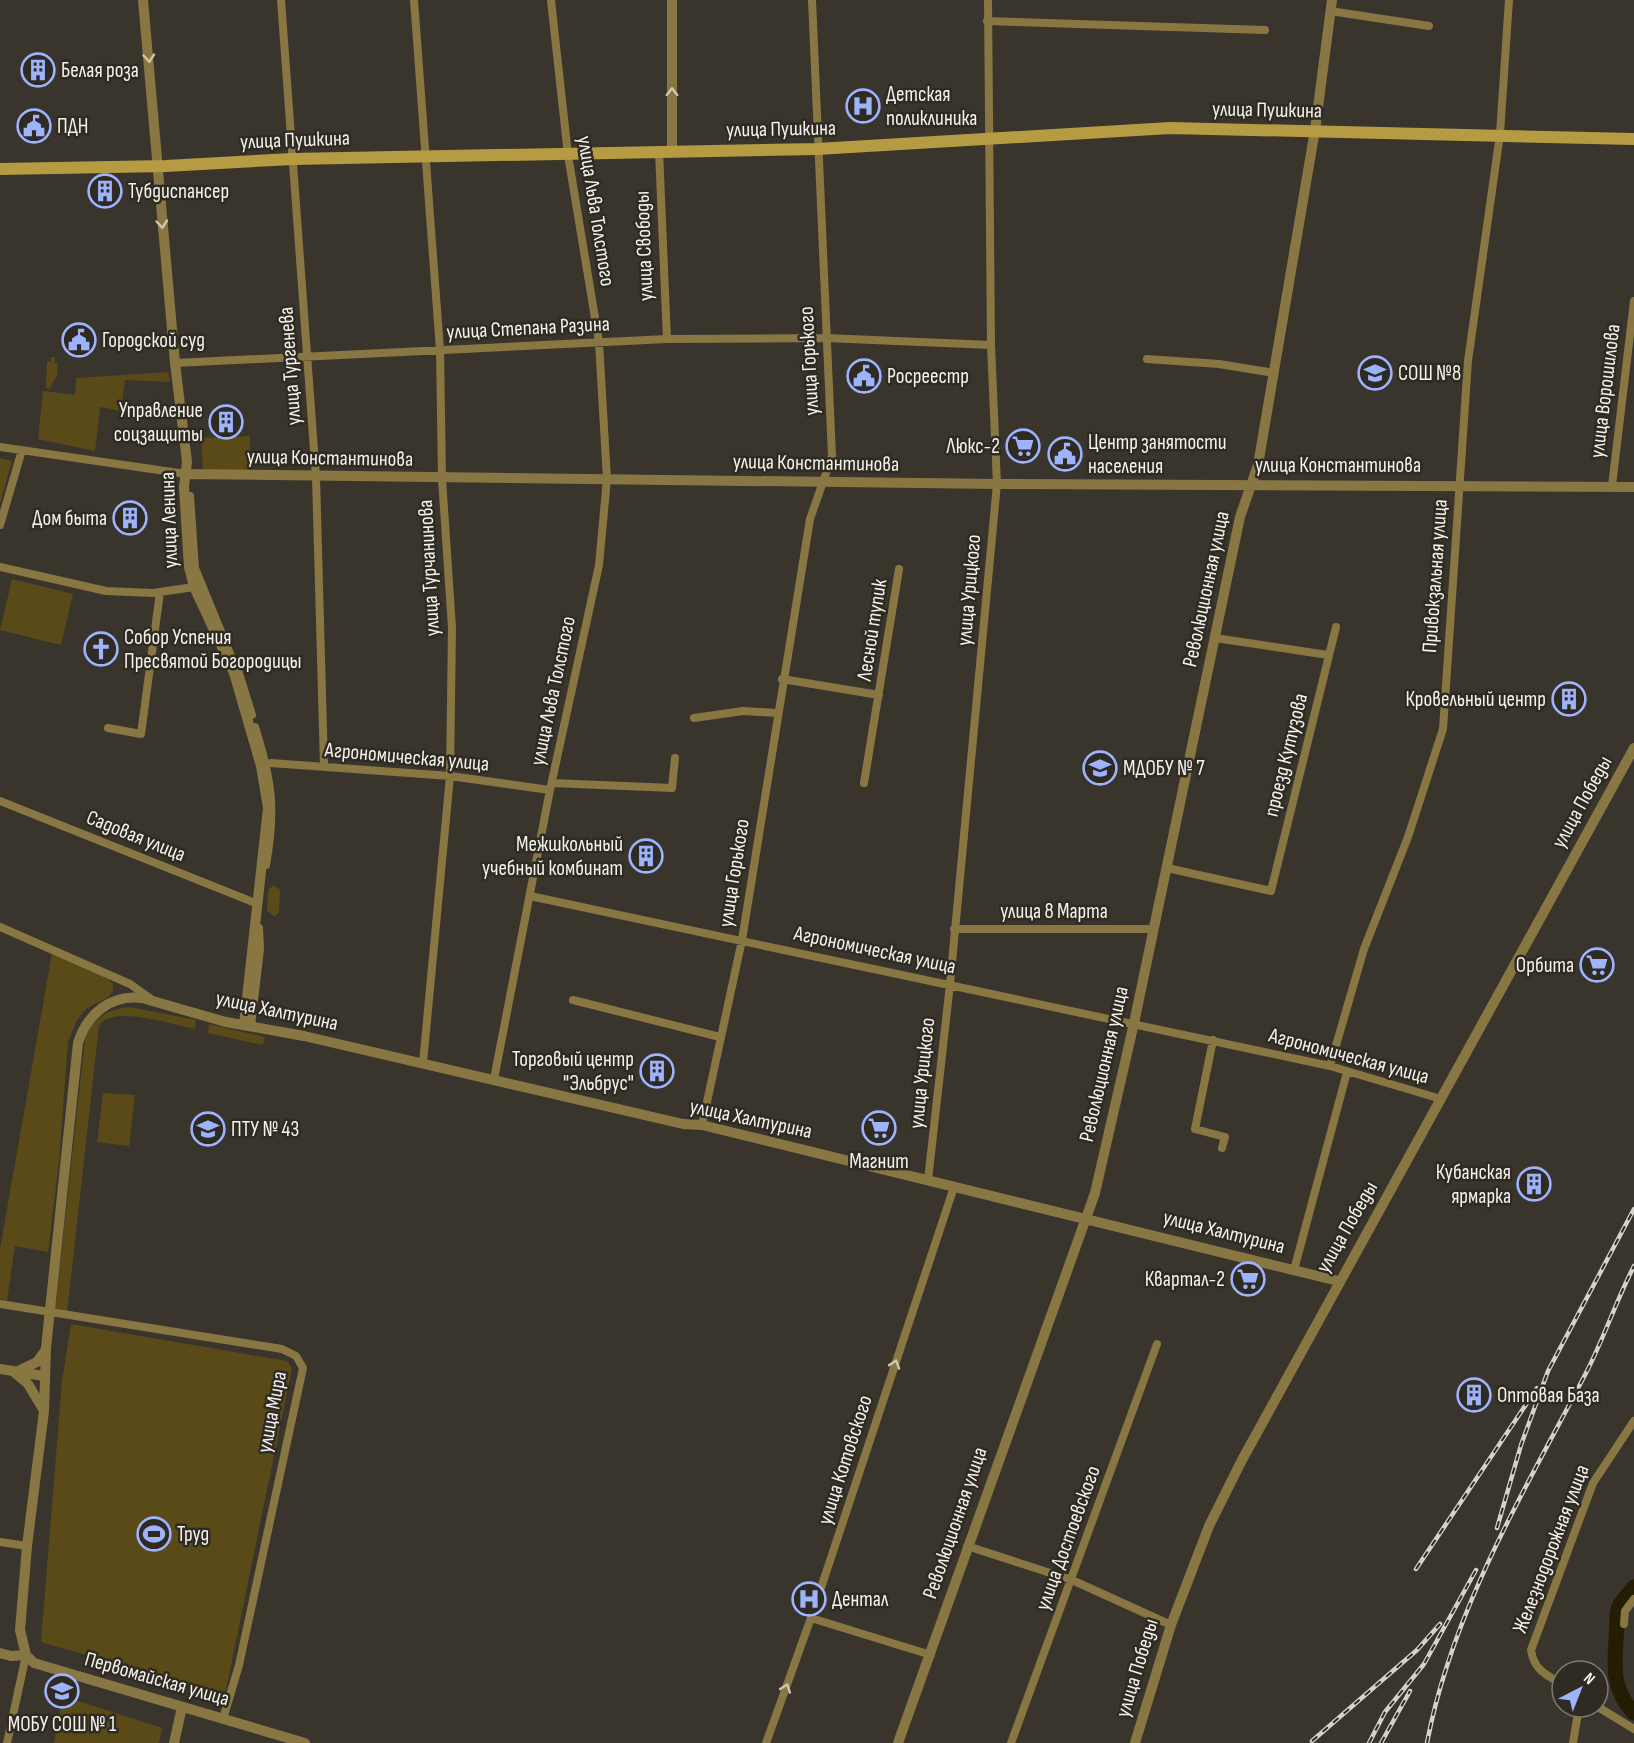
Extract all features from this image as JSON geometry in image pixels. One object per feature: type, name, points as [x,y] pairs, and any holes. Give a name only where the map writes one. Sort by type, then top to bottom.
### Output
[{"type":"main road","name":"улица Пушкина","points":[[0,170],[158,166],[292,159],[817,149],[1170,128],[1500,134],[1634,139]]},
{"type":"street","name":"улица Ленина","points":[[143,0],[175,363],[188,474],[184,487],[189,567],[194,587],[234,673],[264,765],[268,808],[248,1025]]},
{"type":"street","name":"улица Тургенева","points":[[281,0],[316,477],[324,766]]},
{"type":"street","name":"улица Турчанинова","points":[[414,0],[440,350],[442,479],[452,627],[450,776],[423,1063]]},
{"type":"street","name":"улица Льва Толстого","points":[[494,1079],[551,786],[599,565],[608,479],[599,342],[568,155],[551,0]]},
{"type":"street","name":"улица Свободы","points":[[668,339],[666,151],[672,0]]},
{"type":"street","name":"улица Горького","points":[[702,1125],[741,940],[810,519],[832,456],[812,0]]},
{"type":"street","name":"улица Урицкого","points":[[928,1180],[950,984],[997,484],[991,345],[988,0]]},
{"type":"street","name":"Привокзальная улица","points":[[1330,1066],[1364,949],[1408,837],[1443,729],[1468,361],[1500,134],[1509,0]]},
{"type":"street","name":"Революционная улица","points":[[898,1743],[1084,1217],[1095,1193],[1134,1023],[1240,517],[1258,465],[1315,130],[1331,5],[1428,26]]},
{"type":"street","points":[[987,21],[1265,30]]},
{"type":"street","name":"улица Ворошилова","points":[[1612,486],[1634,301]]},
{"type":"street","name":"улица Степана Разина","points":[[175,363],[668,339],[826,338],[991,345]]},
{"type":"street","points":[[1147,359],[1219,364],[1274,373]]},
{"type":"street","name":"улица Константинова","points":[[0,447],[188,474],[821,483],[1634,486]]},
{"type":"street","points":[[0,525],[22,450]]},
{"type":"street","points":[[188,474],[195,568],[241,678],[264,765],[271,782],[273,812],[262,892],[260,949],[248,1025]]},
{"type":"street","points":[[0,567],[88,588],[136,593],[194,587]]},
{"type":"street","name":"Лесной тупик","points":[[864,783],[899,569]]},
{"type":"street","points":[[108,728],[141,734],[160,592]]},
{"type":"street","name":"проезд Кутузова","points":[[1167,868],[1271,891],[1335,627]]},
{"type":"street","points":[[1215,638],[1328,656]]},
{"type":"street","name":"Лесной тупик","points":[[782,679],[879,695]]},
{"type":"street","points":[[694,718],[743,711],[777,713]]},
{"type":"street","name":"улица Победы","points":[[1135,1743],[1171,1625],[1209,1526],[1338,1281],[1441,1100],[1634,748]]},
{"type":"street","name":"улица Льва Толстого","points":[[551,786],[672,788],[675,758]]},
{"type":"street","name":"Агрономическая улица","points":[[264,765],[324,766],[551,786]]},
{"type":"street","name":"Садовая улица","points":[[0,801],[258,904]]},
{"type":"street","name":"Агрономическая улица","points":[[530,896],[1330,1066],[1441,1100]]},
{"type":"street","name":"улица Халтурина","points":[[0,927],[130,984],[154,1001]]},
{"type":"street","name":"улица 8 Марта","points":[[954,929],[1154,929]]},
{"type":"street","name":"улица Халтурина","points":[[51,1312],[78,1043],[89,1017],[112,1002],[129,996],[683,1124],[702,1125],[1338,1281]]},
{"type":"street","points":[[573,1000],[720,1037]]},
{"type":"street","points":[[1213,1040],[1195,1129],[1225,1137],[1222,1148]]},
{"type":"street","points":[[1294,1270],[1347,1072]]},
{"type":"street","name":"улица Котовского","points":[[766,1743],[811,1618],[954,1186]]},
{"type":"street","name":"улица Мира","points":[[0,1304],[69,1317],[282,1349],[296,1356],[303,1368],[239,1665],[224,1719]]},
{"type":"street","points":[[7,1743],[26,1655],[20,1630],[27,1546],[44,1411],[44,1376],[51,1312]]},
{"type":"street","name":"улица Достоевского","points":[[1011,1743],[1157,1344]]},
{"type":"street","points":[[14,1372],[37,1362],[46,1348]]},
{"type":"street","points":[[0,1369],[44,1376]]},
{"type":"street","points":[[14,1372],[28,1384],[44,1411]]},
{"type":"street","name":"Железнодорожная улица","points":[[1550,1676],[1538,1669],[1533,1661],[1531,1650],[1593,1483],[1634,1421]]},
{"type":"street","points":[[0,1542],[27,1546]]},
{"type":"street","points":[[967,1546],[1072,1580],[1171,1625]]},
{"type":"street","points":[[1624,1624],[1625,1611],[1634,1599]]},
{"type":"street","points":[[811,1618],[931,1655]]},
{"type":"street","name":"Первомайская улица","points":[[0,1653],[11,1656],[26,1655],[34,1663],[305,1743]]},
{"type":"street","points":[[174,1743],[182,1707]]},
{"type":"street","points":[[1610,1714],[1634,1729]]},
{"type":"street","points":[[1573,1743],[1577,1719]]},
{"type":"shaded area","points":[[51,357],[55,357],[55,363],[58,363],[57,376],[49,389],[46,388],[47,362],[51,361]]},
{"type":"shaded area","points":[[168,372],[170,382],[125,380],[121,411],[100,407],[95,451],[38,439],[43,391],[75,395],[76,378]]},
{"type":"shaded area","points":[[250,436],[250,470],[203,470],[201,438]]},
{"type":"shaded area","points":[[0,458],[12,461],[0,504]]},
{"type":"shaded area","points":[[12,579],[73,594],[61,645],[0,630]]},
{"type":"shaded area","points":[[274,885],[280,890],[279,911],[275,917],[267,911],[268,890]]},
{"type":"shaded area","points":[[52,953],[107,978],[113,984],[113,991],[107,998],[87,1008],[77,1020],[68,1042],[59,1162],[48,1252],[15,1246],[7,1301],[0,1299],[0,1249]]},
{"type":"shaded area","points":[[130,1007],[196,1020],[195,1029],[129,1016],[106,1020],[99,1026],[67,1312],[55,1310],[85,1040],[92,1026],[102,1016],[114,1010]]},
{"type":"shaded area","points":[[209,1024],[265,1037],[263,1045],[208,1033]]},
{"type":"shaded area","points":[[103,1093],[135,1095],[129,1146],[97,1142]]},
{"type":"shaded area","name":"Труд","points":[[71,1324],[287,1361],[292,1368],[226,1690],[220,1693],[41,1642],[62,1381]]},
{"type":"shaded area","points":[[63,1696],[162,1728],[159,1743],[54,1743]]},
{"type":"waterway","points":[[1634,1587],[1620,1604],[1617,1613],[1615,1666],[1619,1690],[1634,1713]]},
{"type":"railway","points":[[1497,1528],[1521,1445],[1548,1371],[1634,1209]]},
{"type":"railway","points":[[1427,1743],[1438,1694],[1472,1599],[1515,1507],[1592,1360],[1634,1266]]},
{"type":"railway","points":[[1416,1569],[1537,1388]]},
{"type":"railway","points":[[1369,1743],[1385,1712],[1424,1664],[1476,1570]]},
{"type":"railway","points":[[1312,1741],[1417,1650],[1440,1624]]},
{"type":"railway","points":[[1381,1743],[1410,1691]]},
{"type":"place","name":"Белая роза","points":[[38,70]]},
{"type":"place","name":"Детская поликлиника","points":[[863,106]]},
{"type":"place","name":"ПДН","points":[[34,126]]},
{"type":"place","name":"Тубдиспансер","points":[[105,191]]},
{"type":"place","name":"Городской суд","points":[[79,340]]},
{"type":"place","name":"СОШ №8","points":[[1375,373]]},
{"type":"place","name":"Росреестр","points":[[864,376]]},
{"type":"place","name":"Управление соцзащиты","points":[[226,422]]},
{"type":"place","name":"Люкс-2","points":[[1023,446]]},
{"type":"place","name":"Центр занятости населения","points":[[1065,454]]},
{"type":"place","name":"Дом быта","points":[[130,518]]},
{"type":"place","name":"Собор Успения Пресвятой Богородицы","points":[[101,649]]},
{"type":"place","name":"Кровельный центр","points":[[1569,699]]},
{"type":"place","name":"МДОБУ № 7","points":[[1100,768]]},
{"type":"place","name":"Межшкольный учебный комбинат","points":[[646,856]]},
{"type":"place","name":"Орбита","points":[[1597,965]]},
{"type":"place","name":"Торговый центр \"Эльбрус\"","points":[[657,1071]]},
{"type":"place","name":"Магнит","points":[[879,1128]]},
{"type":"place","name":"ПТУ № 43","points":[[208,1129]]},
{"type":"place","name":"Кубанская ярмарка","points":[[1534,1184]]},
{"type":"place","name":"Квартал-2","points":[[1248,1279]]},
{"type":"place","name":"Оптовая База","points":[[1474,1395]]},
{"type":"place","name":"Труд","points":[[154,1534]]},
{"type":"place","name":"Дентал","points":[[809,1599]]},
{"type":"place","name":"МОБУ СОШ № 1","points":[[62,1691]]}]
